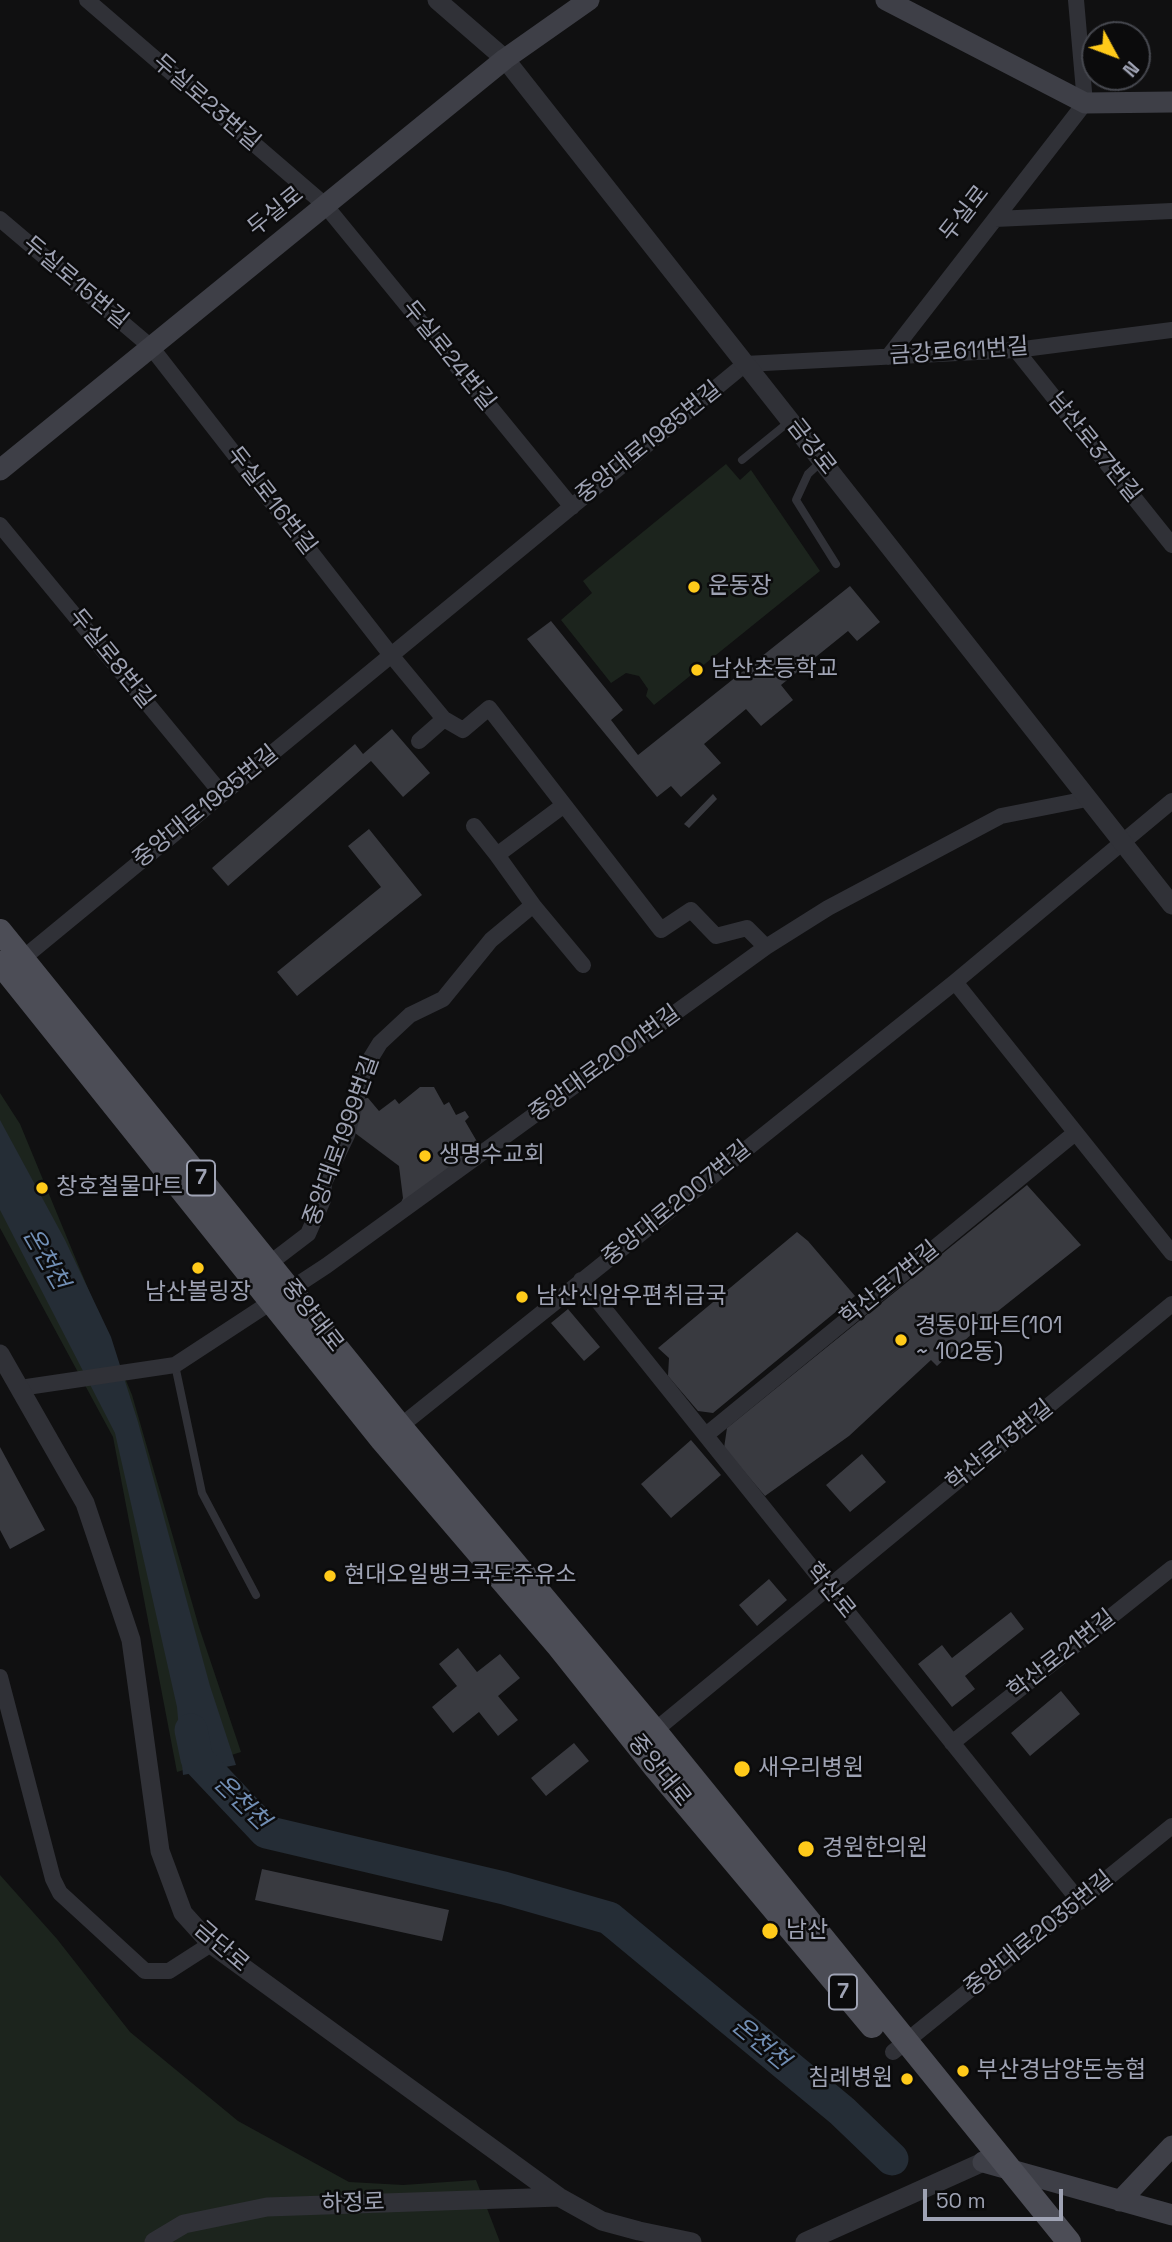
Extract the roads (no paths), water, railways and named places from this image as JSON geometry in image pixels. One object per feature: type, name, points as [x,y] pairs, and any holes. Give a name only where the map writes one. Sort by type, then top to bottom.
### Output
[{"type":"main road","name":"두실로","points":[[0,470],[505,59],[589,0]]},
{"type":"main road","points":[[886,0],[1085,103],[1172,102]]},
{"type":"main road","name":"중앙대로","points":[[0,931],[11,961],[281,1294],[559,1647],[646,1738],[900,2047],[1069,2242]]},
{"type":"main road","name":"중앙대로","points":[[11,961],[270,1263],[281,1294]]},
{"type":"main road","name":"중앙대로","points":[[900,2047],[983,2162],[1047,2242]]},
{"type":"main road","points":[[1120,2201],[1172,2146]]},
{"type":"main road","points":[[983,2162],[1172,2216]]},
{"type":"street","name":"두실로23번길","points":[[87,0],[325,205]]},
{"type":"street","name":"금강로","points":[[437,0],[505,59],[1172,905]]},
{"type":"street","points":[[1076,0],[1085,103]]},
{"type":"street","name":"두실로","points":[[888,357],[1085,103]]},
{"type":"street","name":"두실로24번길","points":[[325,205],[572,507]]},
{"type":"street","points":[[995,219],[1172,211]]},
{"type":"street","name":"두실로15번길","points":[[0,219],[151,347]]},
{"type":"street","name":"금강로611번길","points":[[745,364],[1016,351],[1172,330]]},
{"type":"street","name":"두실로16번길","points":[[151,347],[391,655]]},
{"type":"street","name":"남산로37번길","points":[[1016,351],[1172,545]]},
{"type":"street","name":"중앙대로1985번길","points":[[11,961],[222,794],[745,364]]},
{"type":"street","name":"두실로8번길","points":[[0,524],[222,794]]},
{"type":"street","points":[[391,655],[444,719],[463,730],[489,708],[661,930],[691,910],[716,936],[747,928],[766,947]]},
{"type":"street","points":[[419,741],[444,719]]},
{"type":"street","name":"중앙대로2001번길","points":[[281,1294],[326,1266],[766,947],[828,908],[1001,816],[1087,799]]},
{"type":"street","name":"중앙대로2007번길","points":[[391,1433],[955,982],[1172,801]]},
{"type":"street","points":[[497,855],[564,805]]},
{"type":"street","points":[[474,826],[533,905],[583,965]]},
{"type":"street","name":"중앙대로1999번길","points":[[270,1263],[308,1234],[323,1200],[324,1183],[347,1135],[364,1069],[380,1043],[410,1015],[443,999],[491,940],[533,905]]},
{"type":"street","points":[[955,982],[1172,1253]]},
{"type":"street","name":"학산로7번길","points":[[705,1435],[1075,1133]]},
{"type":"street","name":"학산로","points":[[581,1280],[1080,1902]]},
{"type":"street","name":"중앙대로","points":[[175,1365],[281,1294]]},
{"type":"street","name":"학산로13번길","points":[[828,1588],[1172,1304]]},
{"type":"street","name":"금단로","points":[[0,1354],[85,1503],[131,1640],[160,1851],[183,1913],[211,1944],[559,2197],[602,2221],[692,2242]]},
{"type":"street","points":[[20,1388],[175,1365]]},
{"type":"street","name":"학산로21번길","points":[[952,1743],[1172,1568]]},
{"type":"street","name":"중앙대로","points":[[646,1738],[828,1588]]},
{"type":"street","points":[[0,1677],[53,1879],[60,1893],[145,1971],[169,1971],[211,1944]]},
{"type":"street","name":"중앙대로2035번길","points":[[900,2047],[1172,1826]]},
{"type":"street","points":[[805,2242],[983,2162]]},
{"type":"street","name":"하정로","points":[[154,2242],[184,2224],[267,2207],[559,2197]]},
{"type":"lane","points":[[742,460],[790,421]]},
{"type":"lane","points":[[822,461],[808,474],[796,500],[836,564]]},
{"type":"lane","points":[[175,1365],[202,1493],[256,1595]]},
{"type":"water","name":"온천천","points":[[0,1120],[65,1240],[111,1337],[138,1422],[210,1686],[236,1765],[183,1775],[177,1707],[115,1433],[0,1210]]},
{"type":"waterway","name":"온천천","points":[[191,1730],[197,1759],[266,1832],[504,1888],[609,1918],[842,2111],[892,2159]]},
{"type":"place","name":"운동장","points":[[694,587]]},
{"type":"place","name":"남산초등학교","points":[[697,670]]},
{"type":"place","name":"생명수교회","points":[[425,1156]]},
{"type":"place","name":"창호철물마트","points":[[42,1188]]},
{"type":"place","name":"남산볼링장","points":[[198,1268]]},
{"type":"place","name":"남산신암우편취급국","points":[[522,1297]]},
{"type":"place","name":"경동아파트(101 ~ 102동)","points":[[901,1340]]},
{"type":"place","name":"현대오일뱅크국도주유소","points":[[330,1576]]},
{"type":"place","name":"새우리병원","points":[[742,1769]]},
{"type":"place","name":"경원한의원","points":[[806,1849]]},
{"type":"place","name":"남산","points":[[770,1931]]},
{"type":"place","name":"부산경남양돈농협","points":[[963,2071]]},
{"type":"place","name":"침례병원","points":[[907,2079]]}]
